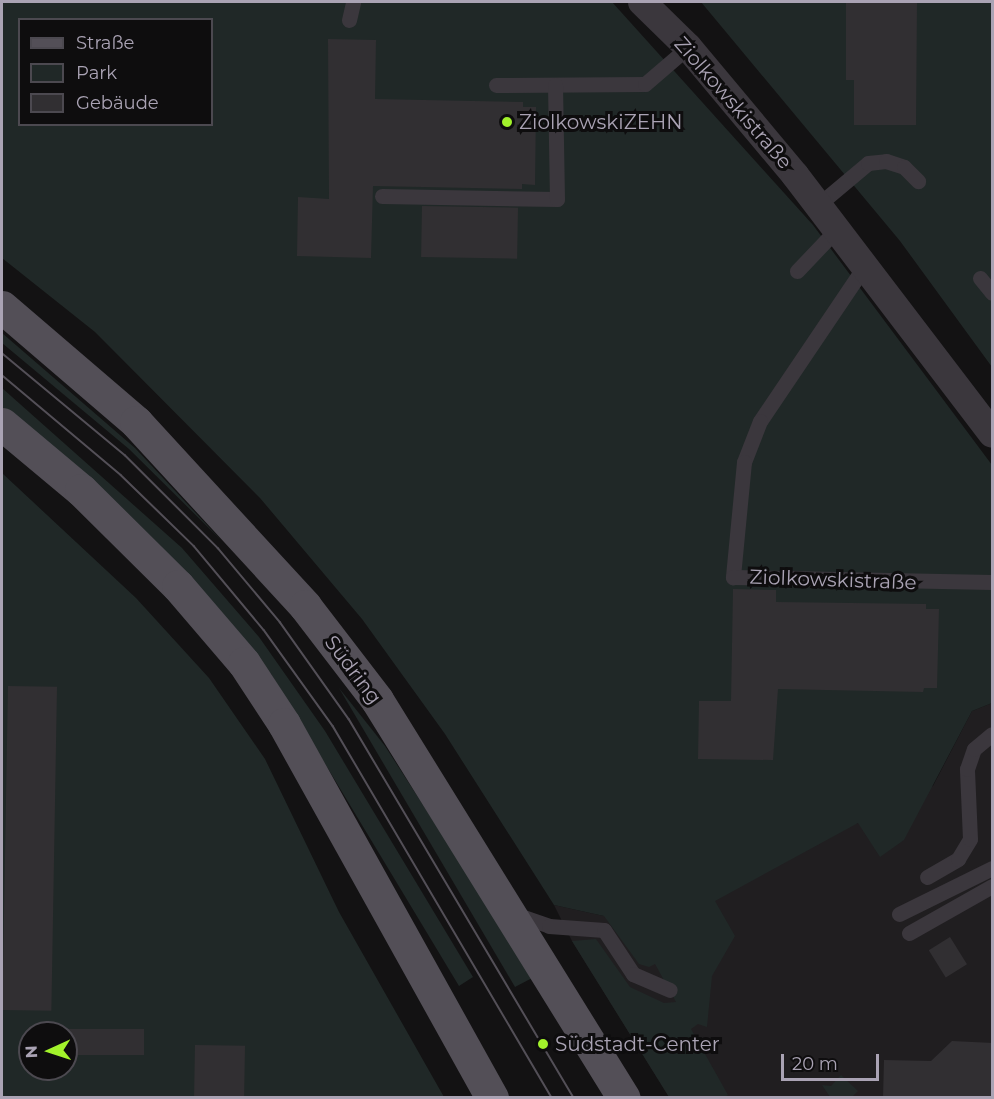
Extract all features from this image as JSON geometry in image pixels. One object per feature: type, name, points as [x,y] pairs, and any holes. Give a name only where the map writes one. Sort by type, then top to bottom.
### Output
[{"type":"main road","name":"Südring","points":[[2,307],[136,422],[305,606],[377,700],[512,913],[624,1098]]},
{"type":"main road","points":[[2,424],[81,490],[178,586],[244,663],[284,724],[492,1098]]},
{"type":"street","name":"Ziolkowskistraße","points":[[642,2],[688,48],[838,228],[993,434]]},
{"type":"lane","points":[[348,20],[353,2]]},
{"type":"lane","points":[[496,85],[645,84],[688,48]]},
{"type":"lane","points":[[382,196],[557,199],[555,85]]},
{"type":"lane","points":[[818,205],[868,163],[886,161],[904,168],[918,181]]},
{"type":"lane","points":[[797,271],[838,228]]},
{"type":"lane","name":"Ziolkowskistraße","points":[[866,264],[780,385],[760,421],[744,462],[733,577],[993,582]]},
{"type":"lane","points":[[980,278],[993,293]]},
{"type":"lane","points":[[927,877],[958,859],[970,839],[967,769],[974,749],[993,734]]},
{"type":"lane","points":[[898,914],[993,868]]},
{"type":"lane","points":[[909,933],[993,886]]},
{"type":"lane","points":[[512,913],[549,926],[604,930],[633,974],[670,990]]},
{"type":"shaded area","points":[[992,703],[992,1097],[669,1097],[572,941],[554,905],[604,916],[858,823],[933,786],[972,711]]},
{"type":"green space","points":[[2,2],[612,2],[813,225],[992,465],[992,703],[972,711],[904,840],[880,857],[858,823],[715,901],[735,936],[712,976],[707,1027],[698,1024],[691,1029],[728,1095],[725,1097],[669,1097],[572,941],[596,939],[630,987],[664,1003],[676,1002],[655,964],[649,967],[639,964],[604,916],[554,905],[445,734],[362,619],[260,498],[95,332],[2,258]]},
{"type":"green space","points":[[701,2],[992,2],[992,367],[900,241]]},
{"type":"green space","points":[[2,333],[135,448],[221,540],[129,449],[2,343]]},
{"type":"green space","points":[[2,388],[182,548],[259,637],[325,731],[473,977],[459,986],[271,674],[2,409]]},
{"type":"green space","points":[[2,473],[136,598],[209,678],[265,759],[339,912],[444,1097],[2,1097]]},
{"type":"green space","points":[[339,688],[385,746],[534,977],[515,987]]},
{"type":"green space","points":[[841,1075],[858,1091],[852,1097],[830,1097],[822,1085],[831,1086]]},
{"type":"building","points":[[846,2],[917,2],[916,125],[854,125],[854,80],[846,80]]},
{"type":"building","points":[[328,39],[376,40],[375,99],[523,102],[523,107],[536,107],[535,185],[522,184],[522,189],[373,186],[371,258],[297,256],[298,197],[329,199]]},
{"type":"building","points":[[422,206],[518,208],[517,259],[421,257]]},
{"type":"building","points":[[733,589],[776,590],[776,602],[926,604],[926,609],[939,609],[937,688],[924,688],[923,692],[778,689],[773,760],[698,759],[699,701],[731,701]]},
{"type":"building","points":[[8,686],[57,687],[51,1011],[2,1010]]},
{"type":"building","points":[[950,937],[967,964],[946,977],[929,950]]},
{"type":"building","points":[[78,1029],[144,1029],[144,1055],[78,1055]]},
{"type":"building","points":[[952,1041],[993,1043],[993,1098],[883,1098],[884,1060],[931,1061]]},
{"type":"building","points":[[195,1045],[245,1046],[244,1098],[194,1098]]},
{"type":"tram line","points":[[2,353],[125,455],[218,548],[280,622],[349,719],[574,1098]]},
{"type":"tram line","points":[[2,375],[121,475],[194,546],[264,630],[333,726],[552,1098]]},
{"type":"place","name":"ZiolkowskiZEHN","points":[[507,122]]},
{"type":"place","name":"Südstadt-Center","points":[[543,1044]]}]
